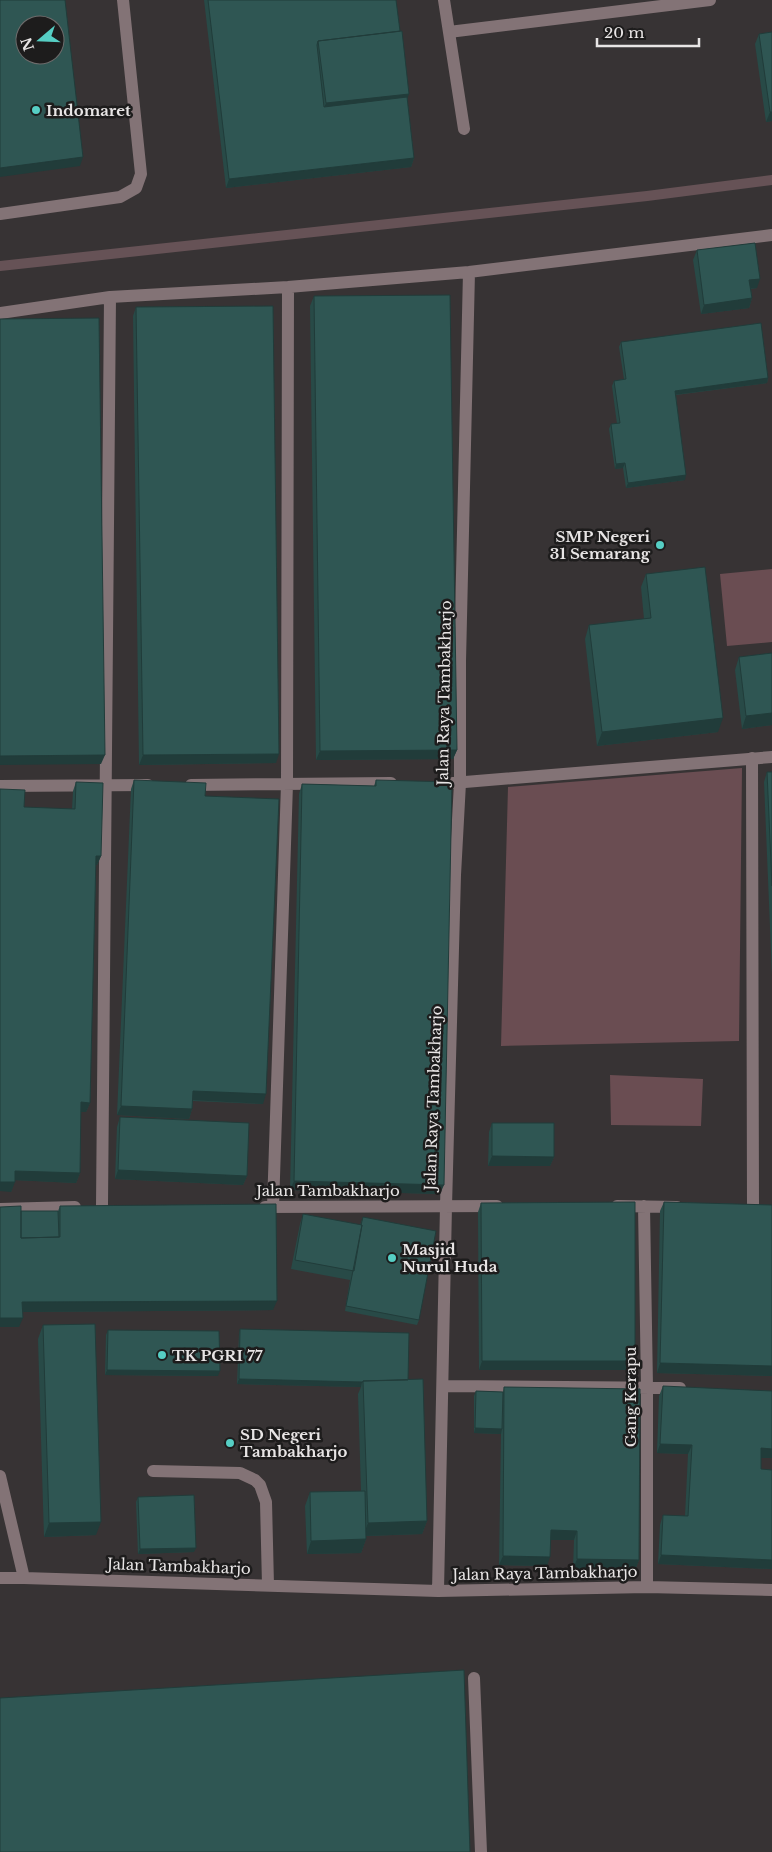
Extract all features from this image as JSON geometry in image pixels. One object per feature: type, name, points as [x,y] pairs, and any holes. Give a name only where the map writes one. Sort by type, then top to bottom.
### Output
[{"type":"street","points":[[0,214],[120,197],[136,188],[142,174],[124,0]]},
{"type":"street","points":[[444,0],[464,129]]},
{"type":"street","points":[[449,32],[704,1]]},
{"type":"street","points":[[0,313],[110,297],[288,287],[469,272],[772,235]]},
{"type":"street","name":"Jalan Raya Tambakharjo","points":[[469,272],[460,661],[460,783],[455,875],[438,1591],[646,1587],[772,1590]]},
{"type":"street","points":[[274,1207],[286,784],[288,287]]},
{"type":"street","points":[[0,1209],[97,1206],[106,785],[110,297]]},
{"type":"street","points":[[440,783],[460,783],[772,757]]},
{"type":"street","points":[[752,758],[752,1208]]},
{"type":"street","points":[[182,785],[402,783]]},
{"type":"street","points":[[0,786],[163,785]]},
{"type":"street","name":"Jalan Tambakharjo","points":[[254,1207],[505,1206]]},
{"type":"street","points":[[604,1206],[693,1207]]},
{"type":"street","name":"Gang Kerapu","points":[[644,1206],[647,1387],[646,1587]]},
{"type":"street","points":[[443,1386],[695,1389]]},
{"type":"street","points":[[153,1471],[240,1473],[255,1480],[260,1486],[266,1502],[268,1585]]},
{"type":"street","points":[[0,1476],[24,1578]]},
{"type":"street","name":"Jalan Tambakharjo","points":[[0,1578],[438,1591]]},
{"type":"street","points":[[474,1678],[481,1852]]},
{"type":"shaded area","points":[[772,569],[772,642],[727,646],[720,574]]},
{"type":"shaded area","points":[[742,768],[739,1041],[501,1046],[508,787]]},
{"type":"shaded area","points":[[610,1075],[703,1079],[701,1126],[611,1125]]},
{"type":"building","points":[[0,0],[65,0],[83,157],[0,168]]},
{"type":"building","points":[[208,0],[396,0],[400,31],[318,41],[324,107],[407,97],[414,158],[229,179]]},
{"type":"building","points":[[402,31],[409,94],[326,103],[318,41]]},
{"type":"building","points":[[772,32],[772,112],[770,112],[759,34]]},
{"type":"building","points":[[755,243],[760,279],[749,280],[752,298],[704,305],[697,250]]},
{"type":"building","points":[[450,295],[457,750],[320,751],[314,296]]},
{"type":"building","points":[[273,306],[279,754],[143,755],[136,307]]},
{"type":"building","points":[[99,318],[105,755],[0,756],[0,319]]},
{"type":"building","points":[[761,323],[768,378],[675,391],[686,475],[628,483],[625,463],[616,464],[611,424],[620,423],[614,381],[626,379],[621,342]]},
{"type":"building","points":[[705,567],[723,718],[602,732],[589,625],[651,618],[646,574]]},
{"type":"building","points":[[772,653],[772,713],[746,716],[739,657]]},
{"type":"building","points":[[767,772],[772,772],[772,886]]},
{"type":"building","points":[[134,780],[206,783],[205,796],[279,799],[266,1094],[193,1091],[192,1109],[121,1106]]},
{"type":"building","points":[[376,780],[452,782],[444,1185],[294,1181],[302,784],[376,786]]},
{"type":"building","points":[[76,782],[103,783],[101,856],[96,856],[90,1103],[81,1102],[80,1173],[15,1171],[15,1182],[0,1182],[0,789],[25,790],[24,807],[75,809]]},
{"type":"building","points":[[120,1117],[249,1123],[247,1176],[118,1170]]},
{"type":"building","points":[[492,1123],[554,1123],[554,1157],[492,1156]]},
{"type":"building","points":[[635,1202],[635,1361],[482,1361],[481,1203]]},
{"type":"building","points":[[664,1202],[772,1205],[772,1366],[660,1363]]},
{"type":"building","points":[[276,1204],[277,1301],[22,1302],[23,1318],[0,1318],[0,1207],[21,1206],[21,1238],[60,1237],[60,1206]]},
{"type":"building","points":[[21,1211],[58,1211],[59,1237],[21,1238]]},
{"type":"building","points":[[303,1214],[362,1225],[354,1271],[295,1260]]},
{"type":"building","name":"Masjid Nurul Huda","points":[[363,1217],[436,1231],[419,1320],[346,1306]]},
{"type":"building","points":[[95,1324],[101,1522],[49,1523],[43,1325]]},
{"type":"building","points":[[240,1329],[409,1333],[408,1380],[363,1382],[239,1379]]},
{"type":"building","name":"TK PGRI 77","points":[[108,1330],[219,1331],[220,1371],[107,1370]]},
{"type":"building","points":[[423,1379],[427,1521],[368,1523],[363,1381]]},
{"type":"building","points":[[663,1386],[772,1391],[772,1449],[761,1448],[761,1469],[772,1470],[772,1560],[661,1555],[663,1515],[688,1516],[692,1445],[660,1444]]},
{"type":"building","points":[[504,1387],[640,1389],[639,1560],[577,1559],[577,1531],[551,1530],[550,1557],[503,1556]]},
{"type":"building","points":[[476,1391],[503,1392],[502,1429],[475,1428]]},
{"type":"building","points":[[365,1491],[366,1539],[311,1541],[310,1492]]},
{"type":"building","points":[[194,1495],[196,1548],[140,1549],[138,1497]]},
{"type":"building","points":[[464,1670],[470,1852],[0,1852],[0,1698]]},
{"type":"waterway","points":[[0,266],[647,196],[772,180]]},
{"type":"place","name":"Indomaret","points":[[36,110]]},
{"type":"place","name":"SMP Negeri 31 Semarang","points":[[660,545]]},
{"type":"place","name":"Masjid Nurul Huda","points":[[392,1258]]},
{"type":"place","name":"TK PGRI 77","points":[[162,1355]]},
{"type":"place","name":"SD Negeri Tambakharjo","points":[[230,1443]]}]
